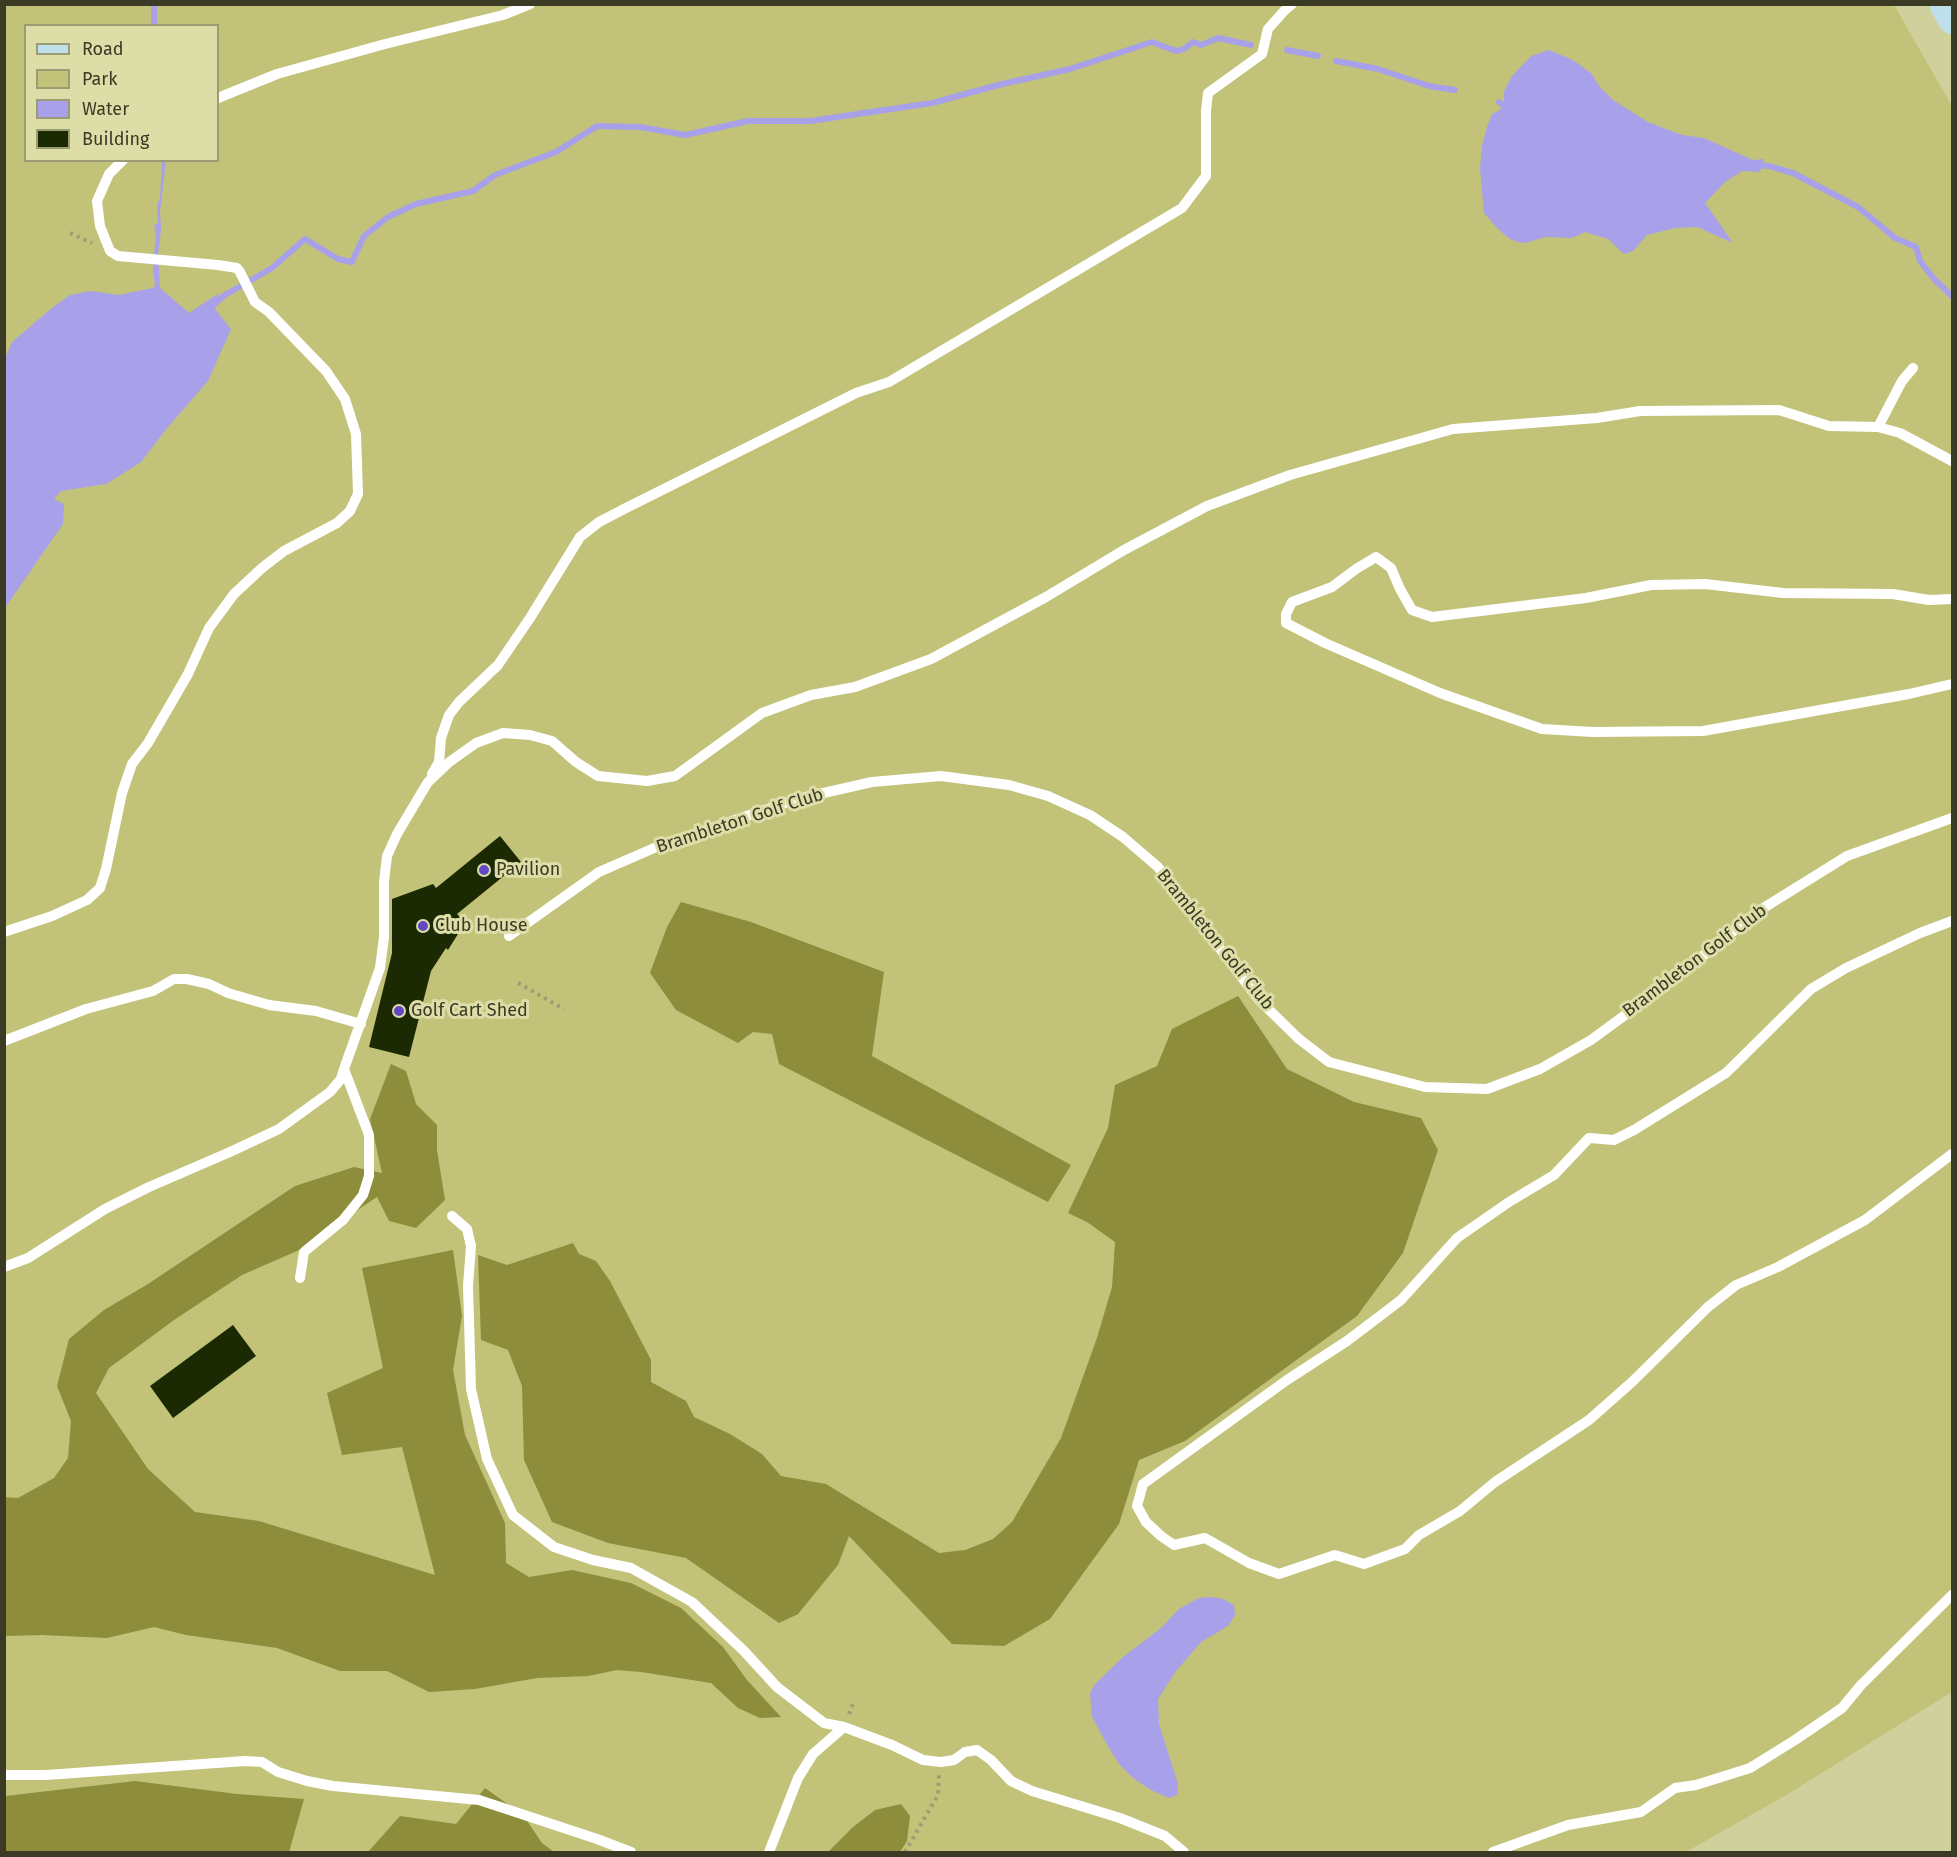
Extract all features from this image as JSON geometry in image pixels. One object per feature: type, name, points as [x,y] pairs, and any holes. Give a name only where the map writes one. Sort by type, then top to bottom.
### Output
[{"type":"main road","points":[[1943,4],[1953,20]]},
{"type":"lane","points":[[219,98],[278,74],[385,44],[503,15],[530,4]]},
{"type":"lane","points":[[4,1267],[28,1258],[105,1209],[279,1129],[330,1092],[341,1079],[380,968],[384,937],[384,882],[387,856],[397,834],[439,762],[441,738],[449,715],[498,664],[531,618],[580,537],[599,522],[626,508],[856,393],[889,382],[1182,208],[1206,176],[1206,111],[1209,93],[1262,54],[1268,29],[1292,4]]},
{"type":"lane","points":[[4,932],[52,916],[87,900],[100,888],[122,792],[132,764],[148,743],[188,674],[209,628],[234,594],[262,568],[284,551],[338,523],[350,511],[358,494],[356,434],[345,399],[326,371],[251,296],[237,268],[118,256],[110,251],[100,226],[97,201],[110,174],[121,162]]},
{"type":"lane","points":[[1878,427],[1902,381],[1913,368]]},
{"type":"lane","points":[[428,782],[448,763],[476,743],[503,733],[530,735],[552,741],[576,762],[598,776],[647,781],[675,776],[762,713],[812,695],[855,687],[931,659],[1207,506],[1290,475],[1453,429],[1597,418],[1640,411],[1779,410],[1829,426],[1878,427],[1900,433],[1953,461]]},
{"type":"lane","points":[[1953,599],[1929,600],[1893,594],[1783,592],[1705,584],[1652,585],[1586,598],[1432,617],[1412,609],[1391,568],[1376,557],[1332,587],[1292,602],[1286,614],[1286,622],[1325,643],[1440,693],[1542,729],[1604,732],[1703,731],[1953,684]]},
{"type":"lane","name":"Brambleton Golf Club","points":[[509,936],[599,872],[662,845],[797,799],[872,782],[941,776],[1009,785],[1048,796],[1090,814],[1132,844],[1158,867],[1259,1000],[1299,1039],[1329,1062],[1425,1087],[1487,1089],[1540,1069],[1591,1040],[1673,980],[1757,912],[1847,856],[1953,818]]},
{"type":"lane","points":[[1953,921],[1920,933],[1846,968],[1811,989],[1726,1073],[1634,1130],[1614,1140],[1589,1138],[1554,1175],[1509,1202],[1457,1238],[1401,1300],[1347,1341],[1287,1380],[1143,1484],[1137,1506],[1146,1522],[1174,1545],[1205,1538],[1249,1563],[1279,1574],[1335,1555],[1364,1564],[1406,1549],[1419,1535],[1460,1511],[1495,1482],[1589,1420],[1632,1382],[1708,1307],[1736,1285],[1778,1267],[1865,1220],[1953,1154]]},
{"type":"lane","points":[[4,1041],[86,1009],[153,991],[174,979],[187,979],[208,984],[228,993],[269,1005],[316,1011],[361,1024]]},
{"type":"lane","points":[[300,1278],[304,1252],[343,1220],[363,1195],[369,1176],[369,1135],[345,1070]]},
{"type":"lane","points":[[452,1216],[467,1229],[471,1246],[468,1286],[471,1389],[487,1459],[513,1515],[554,1547],[593,1560],[631,1568],[692,1602],[777,1687],[824,1723],[844,1727],[892,1745],[923,1761],[954,1760],[965,1752],[977,1750],[1011,1780],[1032,1791],[1120,1818],[1165,1836],[1184,1852]]},
{"type":"lane","points":[[1493,1852],[1568,1825],[1641,1812],[1675,1788],[1696,1785],[1750,1768],[1842,1708],[1861,1685],[1953,1595]]},
{"type":"lane","points":[[769,1852],[798,1778],[813,1754],[844,1727]]},
{"type":"lane","points":[[4,1775],[245,1761],[262,1762],[278,1772],[324,1785],[479,1800],[631,1852]]},
{"type":"path","points":[[518,982],[564,1009]]},
{"type":"path","points":[[905,1852],[938,1795],[940,1779],[936,1762]]},
{"type":"green space","points":[[5,5],[1894,5],[1952,106],[1952,1692],[1788,1794],[1686,1852],[5,1852]]},
{"type":"shaded area","points":[[681,902],[751,922],[884,972],[872,1056],[1071,1165],[1048,1202],[779,1064],[772,1034],[753,1032],[738,1043],[676,1010],[650,973],[667,927]]},
{"type":"shaded area","points":[[1238,996],[1287,1069],[1354,1102],[1421,1118],[1438,1150],[1403,1253],[1357,1316],[1185,1441],[1139,1460],[1119,1524],[1050,1619],[1004,1646],[952,1644],[849,1536],[838,1565],[798,1614],[779,1623],[686,1558],[608,1543],[552,1522],[524,1460],[522,1386],[508,1350],[481,1340],[478,1255],[507,1265],[573,1243],[579,1254],[596,1261],[610,1281],[651,1360],[651,1382],[686,1401],[694,1417],[730,1434],[762,1454],[781,1476],[826,1484],[939,1553],[965,1550],[993,1539],[1012,1522],[1061,1438],[1097,1338],[1112,1287],[1115,1242],[1087,1222],[1068,1213],[1108,1128],[1115,1085],[1157,1066],[1172,1029]]},
{"type":"shaded area","points":[[391,1064],[406,1071],[416,1104],[437,1125],[437,1150],[445,1200],[416,1228],[389,1221],[377,1197],[359,1209],[329,1237],[242,1275],[174,1320],[109,1368],[96,1393],[148,1469],[195,1512],[259,1521],[435,1575],[402,1447],[342,1455],[327,1393],[383,1368],[362,1268],[453,1250],[462,1316],[453,1370],[465,1435],[505,1523],[506,1563],[529,1577],[572,1570],[631,1583],[681,1608],[723,1647],[747,1680],[781,1717],[760,1718],[738,1708],[711,1683],[641,1672],[617,1670],[588,1676],[537,1678],[475,1689],[429,1692],[387,1671],[340,1671],[277,1648],[186,1635],[154,1627],[107,1638],[5,1636],[4,1497],[18,1498],[54,1478],[68,1458],[71,1421],[57,1386],[69,1339],[104,1310],[148,1284],[295,1186],[354,1167],[382,1173],[370,1119]]},
{"type":"shaded area","points":[[135,1781],[237,1794],[304,1799],[289,1852],[5,1852],[5,1796]]},
{"type":"shaded area","points":[[485,1788],[523,1815],[542,1843],[554,1852],[368,1852],[400,1816],[456,1824]]},
{"type":"shaded area","points":[[901,1804],[910,1816],[907,1841],[900,1852],[828,1852],[853,1827],[875,1810]]},
{"type":"water","points":[[1549,50],[1573,60],[1592,74],[1599,86],[1613,100],[1648,122],[1682,135],[1704,138],[1753,160],[1764,159],[1760,172],[1742,171],[1725,182],[1705,203],[1733,243],[1697,227],[1675,228],[1647,235],[1633,251],[1624,254],[1608,239],[1585,232],[1572,238],[1545,237],[1520,243],[1510,239],[1499,230],[1484,213],[1480,169],[1482,146],[1487,127],[1492,114],[1500,110],[1504,103],[1504,91],[1512,76],[1531,56]]},
{"type":"water","points":[[162,162],[166,162],[160,212],[161,230],[158,255],[160,288],[189,313],[219,293],[215,309],[231,329],[208,381],[141,462],[106,484],[61,491],[54,499],[64,504],[63,524],[5,608],[5,358],[12,342],[70,295],[91,291],[118,295],[153,288],[155,285],[153,267],[156,235],[154,225],[158,223],[157,206],[160,197]]},
{"type":"water","points":[[1199,1598],[1223,1599],[1234,1605],[1235,1615],[1228,1626],[1201,1642],[1176,1671],[1158,1699],[1159,1724],[1178,1784],[1177,1795],[1169,1798],[1133,1778],[1119,1764],[1092,1717],[1090,1693],[1095,1684],[1123,1657],[1161,1628],[1179,1609]]},
{"type":"building","points":[[500,836],[521,862],[457,914],[463,920],[448,950],[446,948],[431,971],[409,1057],[369,1047],[392,953],[392,899],[433,884],[436,888]]},
{"type":"building","points":[[233,1325],[256,1356],[173,1418],[150,1386]]},
{"type":"waterway","points":[[154,4],[154,24]]},
{"type":"waterway","points":[[212,306],[225,295],[272,268],[305,239],[338,259],[352,262],[364,236],[388,217],[416,204],[473,191],[495,175],[556,152],[597,126],[640,127],[685,135],[748,121],[810,121],[932,103],[1070,69],[1152,42],[1176,51],[1184,49],[1193,42],[1201,45],[1218,38],[1251,45]]},
{"type":"waterway","points":[[1287,50],[1318,56]]},
{"type":"waterway","points":[[1336,61],[1378,69],[1429,86],[1455,90]]},
{"type":"waterway","points":[[1499,102],[1509,110]]},
{"type":"waterway","points":[[1756,165],[1793,173],[1858,207],[1895,238],[1916,247],[1920,261],[1934,279],[1952,296]]},
{"type":"place","name":"Pavilion","points":[[484,870]]},
{"type":"place","name":"Club House","points":[[423,926]]},
{"type":"place","name":"Golf Cart Shed","points":[[399,1011]]}]
